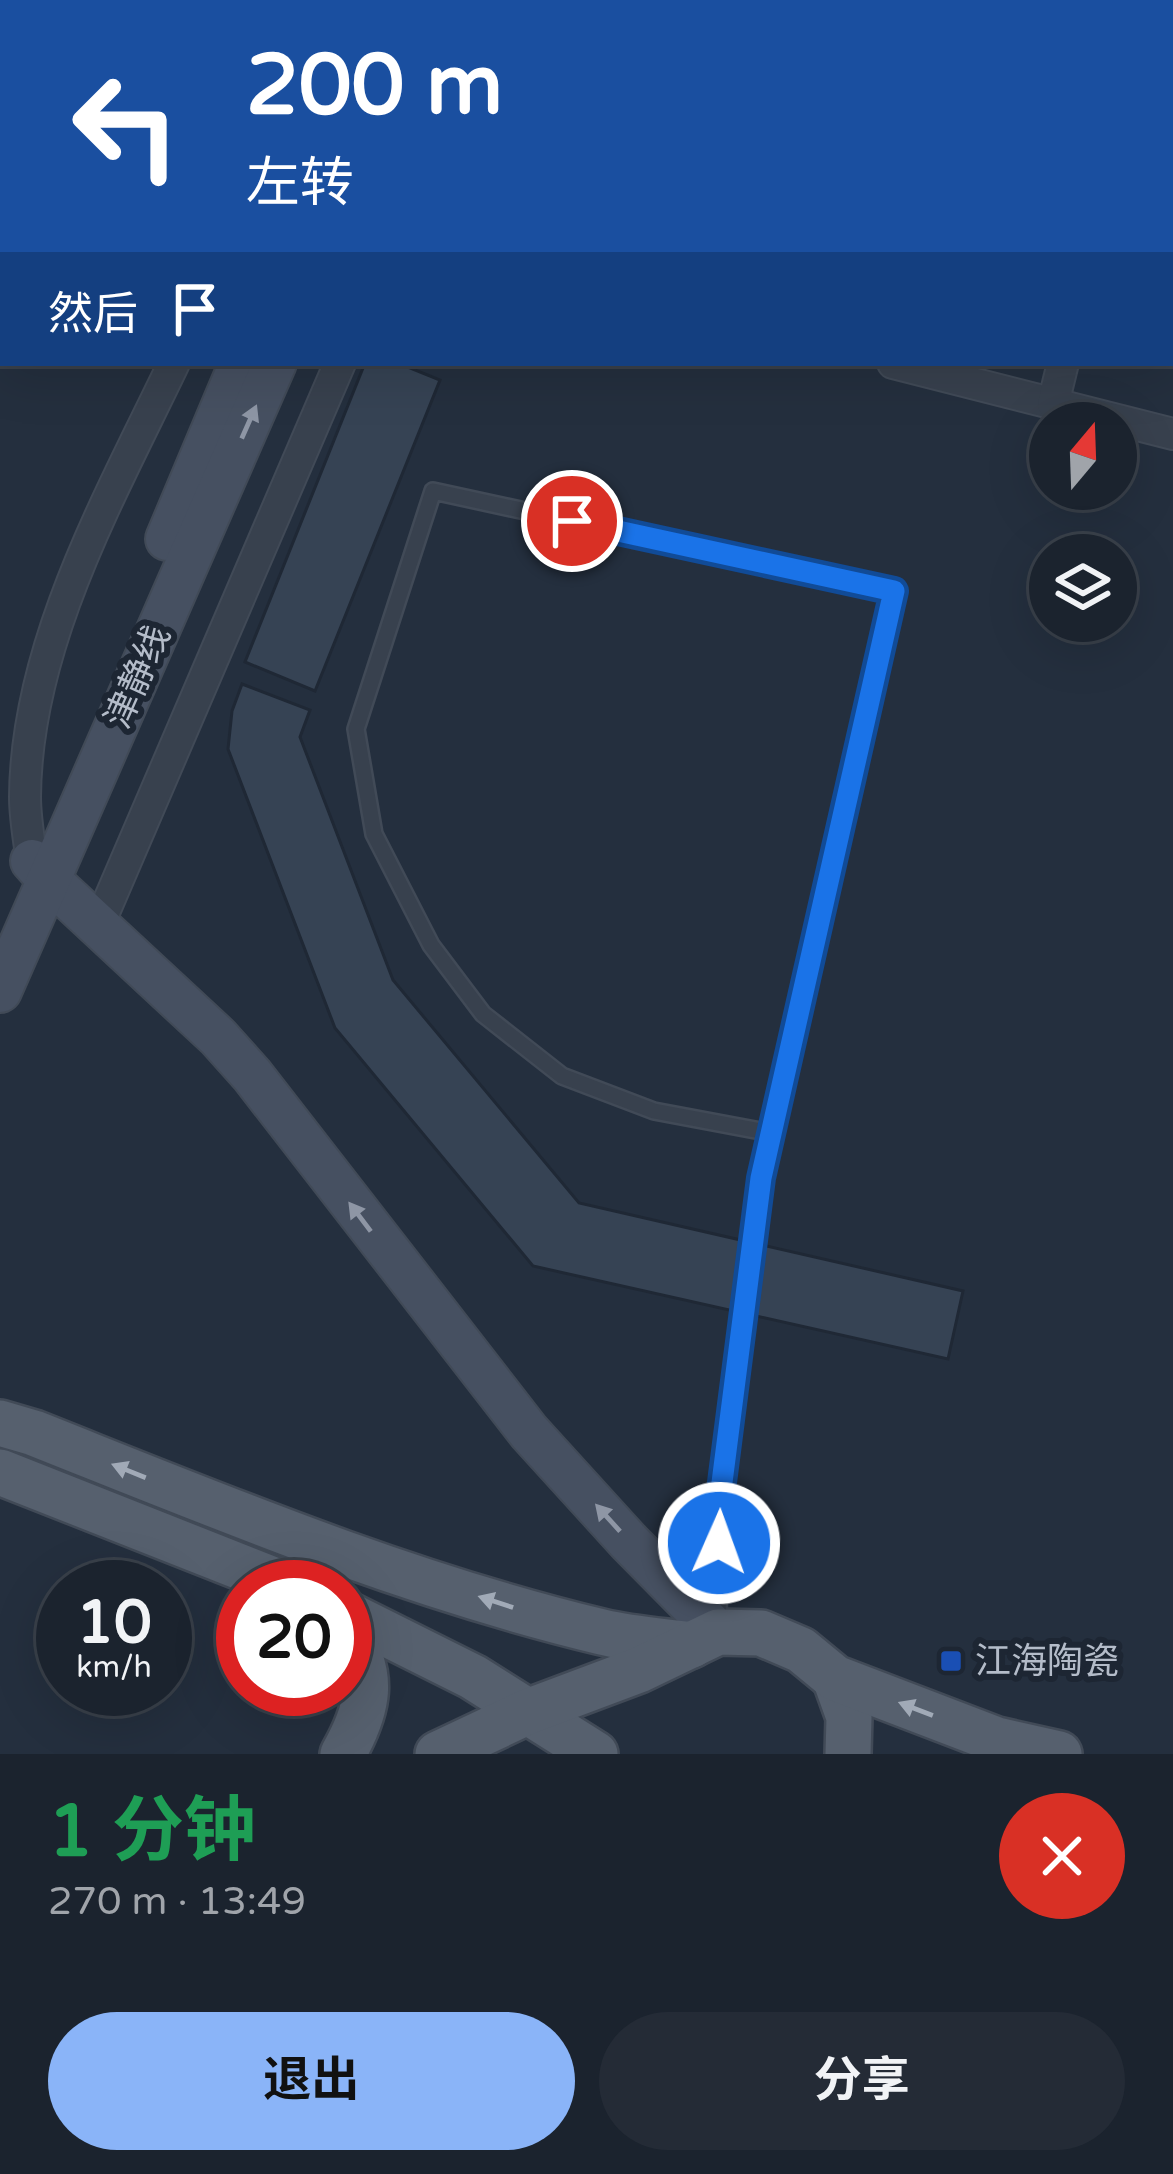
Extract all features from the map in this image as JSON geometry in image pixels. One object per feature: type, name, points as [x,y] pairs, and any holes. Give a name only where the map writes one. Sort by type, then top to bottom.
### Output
[{"type":"main road","name":"津静线","points":[[0,991],[41,871],[240,366]]},
{"type":"main road","name":"津静线","points":[[0,932],[41,871],[274,366]]},
{"type":"main road","points":[[41,871],[218,1036],[252,1075],[529,1432],[629,1542],[705,1639]]},
{"type":"main road","points":[[11,1423],[312,1543],[527,1612],[606,1633],[705,1639],[761,1633],[801,1650],[835,1678],[998,1740],[1059,1754]]},
{"type":"main road","points":[[0,1472],[223,1560]]},
{"type":"main road","points":[[372,1626],[473,1677],[595,1754]]},
{"type":"main road","points":[[438,1754],[705,1639]]},
{"type":"main road","points":[[835,1678],[849,1717],[848,1754]]},
{"type":"main road","points":[[343,1754],[361,1716]]},
{"type":"main road","points":[[938,1754],[955,1743],[998,1740]]},
{"type":"street","points":[[41,871],[25,801],[27,753],[62,606],[174,366]]},
{"type":"street","points":[[98,926],[339,366]]},
{"type":"street","points":[[904,366],[1045,402]]},
{"type":"street","points":[[1053,402],[1062,366]]},
{"type":"street","points":[[1137,425],[1173,434]]},
{"type":"lane","points":[[705,1639],[761,1178],[894,591],[434,491],[356,729],[374,834],[431,945],[483,1014],[562,1076],[654,1112],[771,1133]]},
{"type":"building","points":[[364,366],[405,366],[440,380],[315,691],[245,662]]},
{"type":"building","points":[[242,684],[310,710],[300,737],[393,980],[579,1203],[963,1291],[948,1359],[533,1266],[335,1028],[228,749],[232,711]]},
{"type":"place","name":"江海陶瓷","points":[[951,1661]]},
{"type":"route","points":[[572,521],[894,591],[761,1178],[720,1498],[719,1543]]}]
